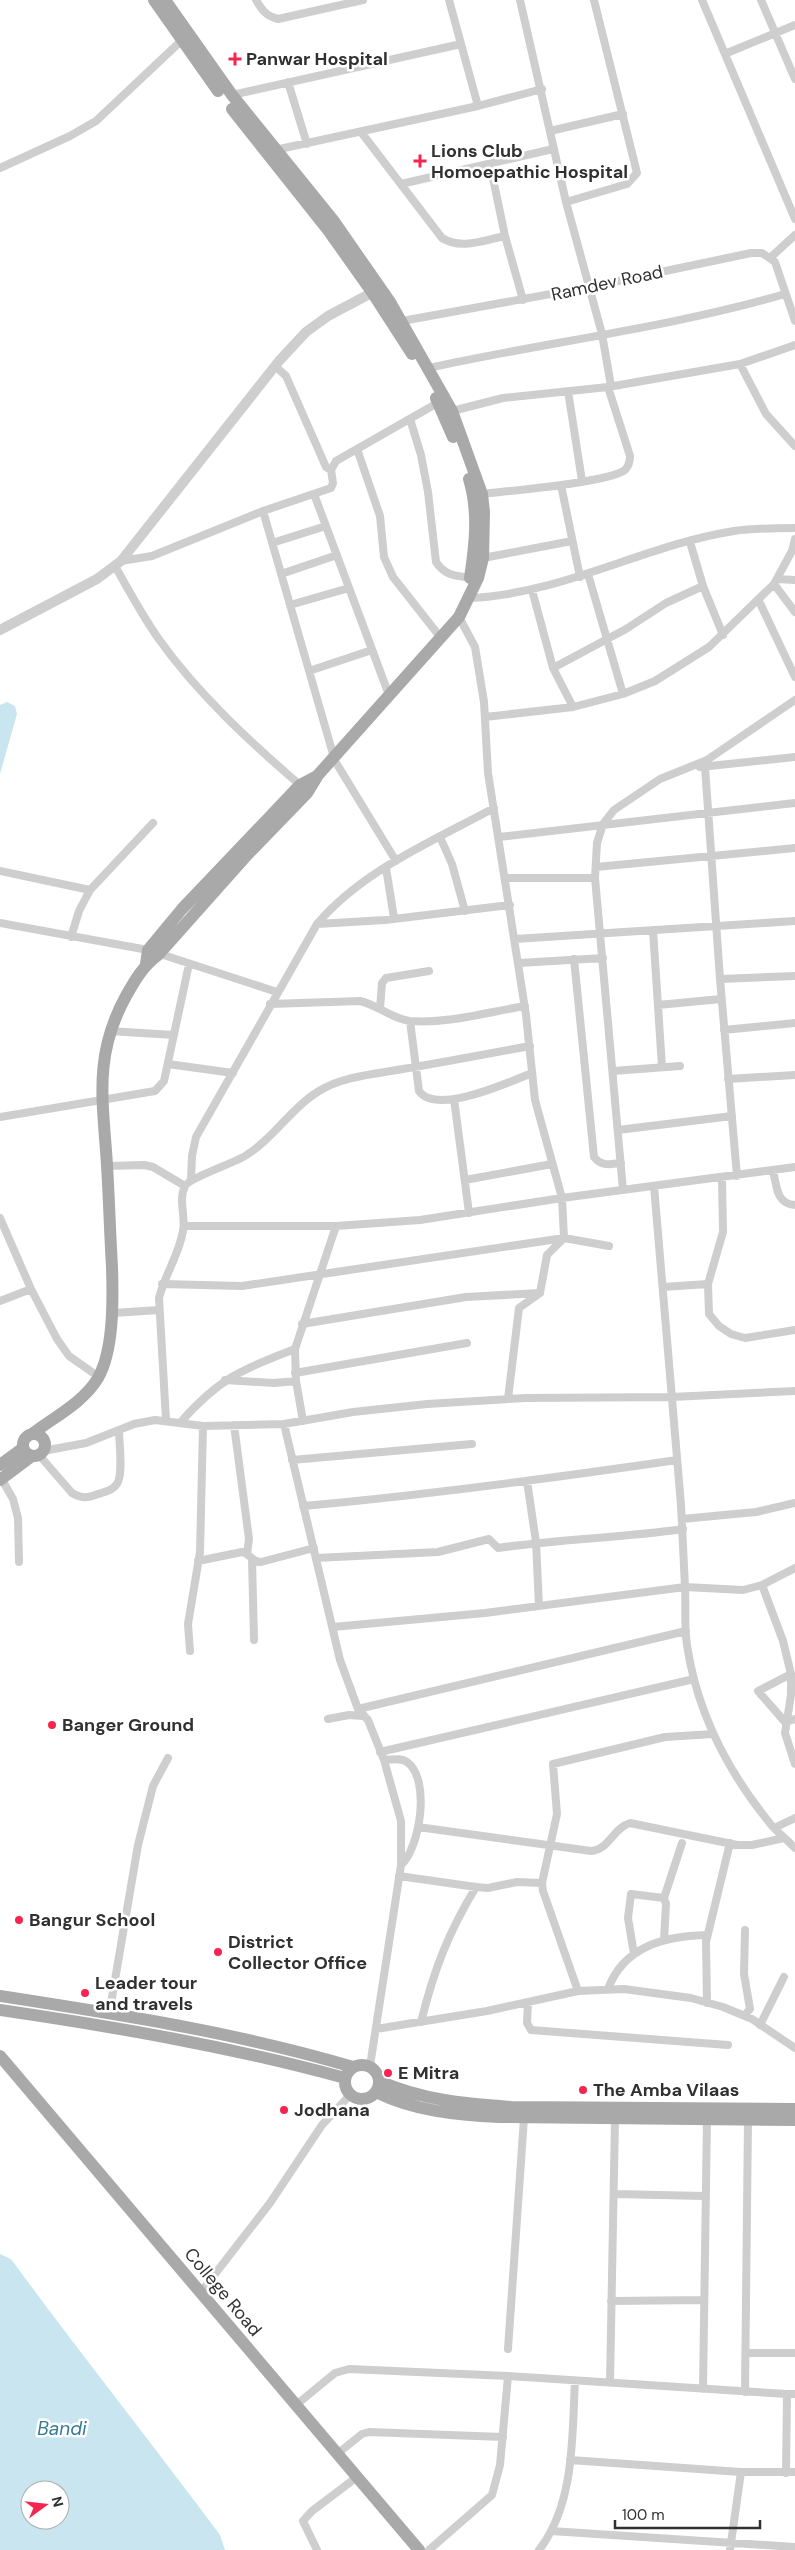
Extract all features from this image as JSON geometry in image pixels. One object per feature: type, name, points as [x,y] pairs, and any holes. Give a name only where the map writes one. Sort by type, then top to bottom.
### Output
[{"type":"main road","points":[[154,0],[181,41],[260,145],[402,321],[428,368],[461,454],[475,504],[476,536],[473,585]]},
{"type":"main road","points":[[153,952],[307,793],[318,775],[459,617],[483,558],[484,512],[482,494],[452,411],[442,401],[413,357],[376,290],[333,220],[232,95],[165,0]]},
{"type":"main road","points":[[34,1453],[23,1442],[26,1437],[86,1396],[99,1377],[110,1333],[113,1313],[107,1166],[101,1100],[102,1064],[109,1031],[118,1010],[153,952],[222,866],[300,785],[318,775]]},
{"type":"main road","points":[[0,1479],[45,1445],[43,1439],[38,1435],[32,1434]]},
{"type":"main road","points":[[0,1465],[34,1453]]},
{"type":"main road","points":[[0,1996],[277,2047],[353,2067]]},
{"type":"main road","points":[[0,2010],[202,2044],[345,2078]]},
{"type":"main road","name":"College Road","points":[[0,2056],[419,2550]]},
{"type":"main road","points":[[358,2064],[370,2066],[378,2075],[378,2086],[367,2099],[361,2099],[350,2095],[344,2084],[345,2078],[353,2067],[358,2064]]},
{"type":"main road","points":[[378,2086],[469,2104],[511,2107],[795,2109]]},
{"type":"main road","points":[[378,2086],[409,2105],[454,2115],[524,2118],[795,2120]]},
{"type":"street","points":[[256,0],[263,11],[278,19],[364,0]]},
{"type":"street","points":[[449,0],[478,106]]},
{"type":"street","points":[[482,494],[560,485],[616,474],[626,469],[630,463],[629,450],[610,386],[602,334],[566,202],[553,149],[542,89],[520,0]]},
{"type":"street","points":[[566,202],[627,184],[637,173],[594,0]]},
{"type":"street","points":[[702,0],[795,220]]},
{"type":"street","points":[[761,0],[794,76]]},
{"type":"street","points":[[726,53],[795,25]]},
{"type":"street","points":[[0,168],[70,136],[96,121],[181,41]]},
{"type":"street","points":[[232,95],[461,44]]},
{"type":"street","points":[[288,82],[307,144]]},
{"type":"street","points":[[276,150],[478,106],[542,89]]},
{"type":"street","points":[[550,130],[623,114]]},
{"type":"street","points":[[361,132],[442,238],[450,243],[465,244],[505,236]]},
{"type":"street","points":[[401,184],[553,149]]},
{"type":"street","points":[[490,164],[505,236],[523,300]]},
{"type":"street","points":[[795,235],[770,258],[778,269],[795,321]]},
{"type":"street","name":"Ramdev Road","points":[[402,321],[523,300],[750,253],[762,253],[770,258]]},
{"type":"street","points":[[0,630],[50,606],[118,564],[275,366],[306,332],[328,316],[376,290]]},
{"type":"street","points":[[428,368],[684,320],[785,294]]},
{"type":"street","points":[[452,411],[503,398],[610,386],[740,364],[795,345]]},
{"type":"street","points":[[740,364],[766,414],[795,446]]},
{"type":"street","points":[[275,366],[286,376],[326,467],[331,470]]},
{"type":"street","points":[[568,391],[582,481]]},
{"type":"street","points":[[118,564],[152,556],[263,511],[330,488],[333,483],[331,470],[336,461],[442,401]]},
{"type":"street","points":[[410,419],[421,455],[428,492],[436,562],[442,571],[473,585],[492,597],[532,590],[584,576],[690,542],[733,532],[795,528]]},
{"type":"street","points":[[357,449],[380,516],[384,557],[393,577],[440,638]]},
{"type":"street","points":[[560,485],[572,541],[606,638],[623,694]]},
{"type":"street","points":[[314,494],[389,695]]},
{"type":"street","points":[[263,511],[335,761],[396,861]]},
{"type":"street","points":[[272,544],[326,526]]},
{"type":"street","points":[[485,716],[573,707],[623,694],[655,681],[709,647],[723,635],[776,581],[793,551],[795,539]]},
{"type":"street","points":[[483,558],[572,541]]},
{"type":"street","points":[[690,542],[703,586],[723,635]]},
{"type":"street","points":[[281,574],[337,555]]},
{"type":"street","points":[[118,564],[159,639],[199,688],[263,753],[300,785]]},
{"type":"street","points":[[776,581],[795,580]]},
{"type":"street","points":[[776,581],[795,612]]},
{"type":"street","points":[[552,668],[626,629],[666,603],[703,586]]},
{"type":"street","points":[[290,605],[349,588]]},
{"type":"street","points":[[532,590],[552,668],[573,707]]},
{"type":"street","points":[[758,599],[795,677]]},
{"type":"street","points":[[459,617],[475,647],[485,716],[488,773],[519,963],[535,1100],[562,1198],[564,1238],[547,1255],[540,1294],[519,1308],[508,1399]]},
{"type":"street","points":[[310,671],[372,650]]},
{"type":"street","points":[[623,1190],[595,878],[597,843],[603,824],[614,810],[635,794],[660,779],[692,768],[723,750],[795,700]]},
{"type":"street","points":[[692,768],[795,757]]},
{"type":"street","points":[[705,767],[710,814],[721,999],[737,1176]]},
{"type":"street","points":[[499,837],[795,803]]},
{"type":"street","points":[[166,1420],[159,1298],[162,1284],[180,1247],[184,1226],[182,1204],[188,1183],[196,1137],[317,924],[331,908],[396,861],[494,808]]},
{"type":"street","points":[[72,937],[79,911],[90,890],[153,824]]},
{"type":"street","points":[[440,837],[452,864],[465,911]]},
{"type":"street","points":[[596,867],[795,848]]},
{"type":"street","points":[[386,868],[394,918]]},
{"type":"street","points":[[0,871],[90,890]]},
{"type":"street","points":[[506,878],[595,878]]},
{"type":"street","points":[[317,924],[394,918],[510,905]]},
{"type":"street","points":[[515,939],[795,921]]},
{"type":"street","points":[[0,923],[153,952],[277,992]]},
{"type":"street","points":[[653,930],[662,1067]]},
{"type":"street","points":[[519,963],[603,958]]},
{"type":"street","points":[[574,959],[594,1158],[598,1163],[605,1165],[621,1163]]},
{"type":"street","points":[[0,1117],[155,1091],[164,1081],[189,964]]},
{"type":"street","points":[[380,1009],[382,983],[386,978],[429,971]]},
{"type":"street","points":[[720,979],[795,976]]},
{"type":"street","points":[[658,1005],[721,999]]},
{"type":"street","points":[[270,1004],[360,1001],[394,1017],[410,1021],[448,1019],[525,1006]]},
{"type":"street","points":[[410,1021],[419,1091],[423,1097],[433,1100],[454,1100],[532,1074]]},
{"type":"street","points":[[724,1030],[795,1023]]},
{"type":"street","points":[[109,1031],[174,1036]]},
{"type":"street","points":[[107,1166],[144,1165],[153,1167],[188,1183],[246,1156],[272,1135],[319,1091],[362,1077],[530,1046]]},
{"type":"street","points":[[168,1064],[232,1073]]},
{"type":"street","points":[[613,1071],[680,1066]]},
{"type":"street","points":[[728,1079],[795,1075]]},
{"type":"street","points":[[454,1100],[469,1213]]},
{"type":"street","points":[[618,1130],[732,1116]]},
{"type":"street","points":[[465,1180],[552,1164]]},
{"type":"street","points":[[184,1226],[336,1226],[420,1220],[562,1198],[795,1167]]},
{"type":"street","points":[[773,1170],[780,1200],[786,1204],[795,1205]]},
{"type":"street","points":[[722,1178],[724,1232],[708,1284],[709,1314],[719,1326],[731,1334],[745,1338],[761,1337],[795,1330]]},
{"type":"street","points":[[654,1186],[683,1529],[686,1632],[694,1679],[712,1734],[744,1788],[774,1828],[794,1845]]},
{"type":"street","points":[[0,1218],[3,1233],[57,1339],[69,1356],[99,1377]]},
{"type":"street","points":[[303,1421],[295,1377],[295,1349],[336,1226]]},
{"type":"street","points":[[162,1284],[242,1286],[320,1276],[564,1238],[609,1246]]},
{"type":"street","points":[[663,1287],[708,1284]]},
{"type":"street","points":[[0,1302],[31,1289]]},
{"type":"street","points":[[302,1324],[466,1298],[540,1294]]},
{"type":"street","points":[[113,1313],[159,1310]]},
{"type":"street","points":[[225,1380],[274,1384],[295,1377],[467,1342]]},
{"type":"street","points":[[180,1423],[203,1397],[225,1380],[251,1366],[295,1349]]},
{"type":"street","points":[[34,1453],[86,1443],[119,1430],[154,1420],[203,1426],[284,1424],[353,1412],[427,1404],[508,1399],[672,1397],[795,1391]]},
{"type":"street","points":[[284,1424],[340,1660],[361,1713],[368,1720],[384,1760],[401,1821],[401,1865],[370,2066]]},
{"type":"street","points":[[234,1425],[249,1539],[254,1640]]},
{"type":"street","points":[[190,1652],[188,1624],[202,1521],[203,1426]]},
{"type":"street","points":[[34,1453],[72,1493],[79,1497],[87,1498],[112,1490],[118,1484],[120,1476],[119,1430]]},
{"type":"street","points":[[292,1460],[472,1444]]},
{"type":"street","points":[[303,1506],[414,1496],[677,1460]]},
{"type":"street","points":[[0,1479],[13,1499],[18,1518],[19,1562]]},
{"type":"street","points":[[527,1481],[536,1542],[539,1606]]},
{"type":"street","points":[[682,1519],[756,1512],[795,1503]]},
{"type":"street","points":[[316,1558],[438,1552],[489,1539],[498,1548],[536,1542],[632,1537],[683,1529]]},
{"type":"street","points":[[198,1561],[242,1552],[256,1562],[268,1561],[314,1548]]},
{"type":"street","points":[[333,1627],[539,1606],[686,1587],[743,1590],[762,1585],[795,1568]]},
{"type":"street","points":[[762,1585],[783,1641],[791,1674],[791,1695],[786,1722],[786,1739],[795,1764]]},
{"type":"street","points":[[328,1719],[361,1713],[686,1632]]},
{"type":"street","points":[[786,1722],[758,1691],[791,1674]]},
{"type":"street","points":[[380,1752],[694,1679]]},
{"type":"street","points":[[786,1722],[795,1719]]},
{"type":"street","points":[[578,1991],[546,1902],[542,1883],[557,1814],[552,1769],[556,1762],[665,1737],[712,1734]]},
{"type":"street","points":[[109,2015],[138,1845],[153,1786],[168,1758]]},
{"type":"street","points":[[384,1760],[400,1759],[411,1766],[419,1788],[421,1801],[418,1827],[411,1853],[401,1865]]},
{"type":"street","points":[[774,1828],[795,1818]]},
{"type":"street","points":[[418,1827],[551,1846],[598,1850],[622,1827],[630,1823],[730,1843],[752,1845],[784,1838]]},
{"type":"street","points":[[664,1940],[666,1904],[664,1898],[682,1843]]},
{"type":"street","points":[[706,2003],[704,1974],[707,1935],[730,1843]]},
{"type":"street","points":[[399,1876],[488,1888],[517,1882],[542,1883]]},
{"type":"street","points":[[421,2022],[437,1962],[453,1927],[476,1887]]},
{"type":"street","points":[[634,1954],[628,1918],[631,1894],[664,1898]]},
{"type":"street","points":[[745,1930],[744,1974],[750,2009],[745,2015]]},
{"type":"street","points":[[608,1989],[618,1968],[634,1954],[664,1940],[683,1935],[707,1935]]},
{"type":"street","points":[[760,2025],[784,1977]]},
{"type":"street","points":[[376,2029],[528,2002],[578,1991],[608,1989],[658,1993],[706,2003],[745,2015],[795,2048]]},
{"type":"street","points":[[528,2002],[527,2023],[531,2030],[728,2045]]},
{"type":"street","points":[[201,2292],[270,2203],[322,2125],[350,2095]]},
{"type":"street","points":[[508,2349],[524,2118]]},
{"type":"street","points":[[703,2389],[704,2196],[707,2118]]},
{"type":"street","points":[[610,2382],[615,2119]]},
{"type":"street","points":[[745,2392],[748,2119]]},
{"type":"street","points":[[614,2194],[704,2196]]},
{"type":"street","points":[[611,2301],[704,2300]]},
{"type":"street","points":[[746,2353],[795,2353]]},
{"type":"street","points":[[296,2405],[335,2373],[349,2369],[508,2376],[791,2394],[791,2472],[741,2472],[570,2460]]},
{"type":"street","points":[[429,2550],[492,2495],[503,2437],[508,2376]]},
{"type":"street","points":[[540,2549],[551,2531],[558,2514],[570,2460],[575,2381]]},
{"type":"street","points":[[337,2454],[362,2434],[369,2432],[503,2437]]},
{"type":"street","points":[[730,2547],[741,2472]]},
{"type":"street","points":[[317,2550],[303,2521],[312,2511],[357,2477]]},
{"type":"street","points":[[551,2531],[730,2547],[795,2547]]},
{"type":"water","points":[[7,702],[15,706],[17,714],[0,774],[0,705]]},
{"type":"water","name":"Bandi","points":[[0,2254],[11,2259],[220,2535],[225,2550],[0,2550]]},
{"type":"place","name":"Panwar Hospital","points":[[235,59]]},
{"type":"place","name":"Lions Club Homoepathic Hospital","points":[[420,161]]},
{"type":"place","name":"Banger Ground","points":[[52,1725]]},
{"type":"place","name":"Bangur School","points":[[19,1920]]},
{"type":"place","name":"District Collector Office","points":[[218,1952]]},
{"type":"place","name":"Leader tour and travels","points":[[85,1993]]},
{"type":"place","name":"E Mitra","points":[[388,2073]]},
{"type":"place","name":"The Amba Vilaas","points":[[583,2090]]},
{"type":"place","name":"Jodhana","points":[[284,2110]]}]
